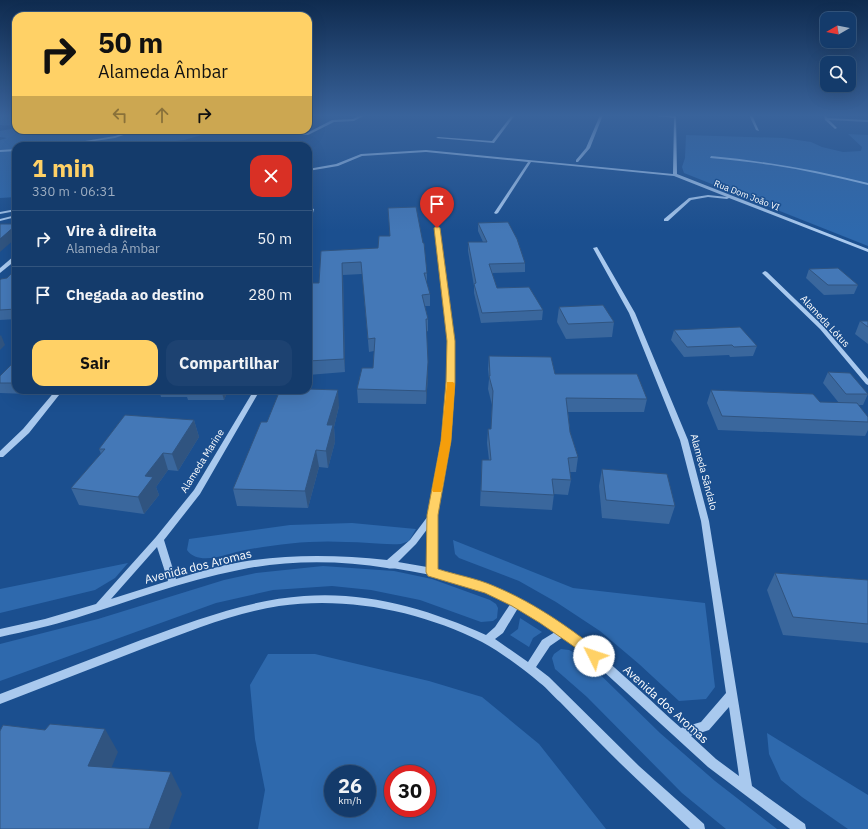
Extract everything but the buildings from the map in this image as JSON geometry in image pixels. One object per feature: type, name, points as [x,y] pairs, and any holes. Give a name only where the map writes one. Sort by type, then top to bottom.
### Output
[{"type":"street","name":"Rua Dom João VI","points":[[312,169],[337,165],[361,155],[379,154]]},
{"type":"street","name":"Rua Dom João VI","points":[[446,154],[675,175],[868,251]]},
{"type":"street","points":[[577,161],[583,154]]},
{"type":"street","points":[[675,154],[675,175]]},
{"type":"street","points":[[496,213],[530,161]]},
{"type":"street","points":[[666,220],[690,199],[708,196],[735,198]]},
{"type":"street","points":[[0,213],[12,211]]},
{"type":"street","points":[[0,220],[12,217]]},
{"type":"street","points":[[432,572],[432,515],[446,441],[450,396],[451,341],[437,228]]},
{"type":"street","name":"Alameda Sândalo","points":[[595,248],[632,313],[684,440],[705,520],[747,790]]},
{"type":"street","points":[[0,271],[12,260]]},
{"type":"street","name":"Alameda Lótus","points":[[766,273],[822,328],[868,383]]},
{"type":"street","points":[[0,455],[26,432],[57,394]]},
{"type":"street","name":"Alameda Marine","points":[[99,606],[159,539],[197,492],[255,394]]},
{"type":"street","points":[[388,565],[413,542],[432,515]]},
{"type":"street","points":[[159,539],[173,583]]},
{"type":"street","name":"Avenida dos Aromas","points":[[0,633],[50,622],[173,583],[241,566],[304,559],[353,560],[432,572],[489,589],[536,612],[583,646],[679,734],[747,790],[800,829]]},
{"type":"street","points":[[0,699],[183,630],[238,612],[279,602],[324,599],[385,605],[442,620],[486,640],[545,680],[635,770],[700,829]]},
{"type":"street","points":[[486,640],[499,630],[517,602]]},
{"type":"street","points":[[529,669],[546,643],[563,632]]},
{"type":"street","points":[[679,734],[705,726],[732,695]]},
{"type":"shaded area","points":[[0,154],[12,154],[12,197],[0,198]]},
{"type":"shaded area","points":[[685,154],[868,154],[868,246],[684,173],[682,167]]},
{"type":"shaded area","points":[[352,523],[416,529],[409,541],[401,544],[308,542],[282,544],[245,550],[214,558],[199,558],[192,555],[187,550],[189,539],[290,525]]},
{"type":"shaded area","points":[[453,540],[573,588],[705,603],[715,687],[706,699],[679,701],[600,631],[556,602],[519,581],[459,558],[455,554]]},
{"type":"shaded area","points":[[128,563],[115,578],[95,590],[0,613],[0,589]]},
{"type":"shaded area","points":[[323,566],[394,571],[432,579],[490,600],[496,604],[498,608],[497,618],[493,621],[481,622],[420,600],[371,590],[332,586],[273,590],[216,603],[0,681],[0,644],[98,619],[224,580],[256,573]]},
{"type":"shaded area","points":[[520,618],[542,632],[533,638],[529,647],[510,635],[518,629]]},
{"type":"shaded area","points":[[561,649],[569,650],[581,656],[660,733],[715,781],[777,829],[726,829],[682,793],[587,697],[555,669],[552,658],[554,654]]},
{"type":"shaded area","points":[[268,654],[315,654],[429,681],[482,697],[539,744],[606,829],[258,829],[265,790],[255,739],[250,685]]},
{"type":"shaded area","points":[[767,733],[868,795],[868,829],[848,829],[802,797],[781,780],[769,754]]},
{"type":"waterway","points":[[711,157],[790,167],[868,184]]},
{"type":"slow traffic","points":[[437,490],[446,441],[450,384]]},
{"type":"route","points":[[437,228],[451,341],[450,396],[446,441],[432,515],[432,572],[489,589],[517,602],[536,612],[583,646],[594,656]]}]
